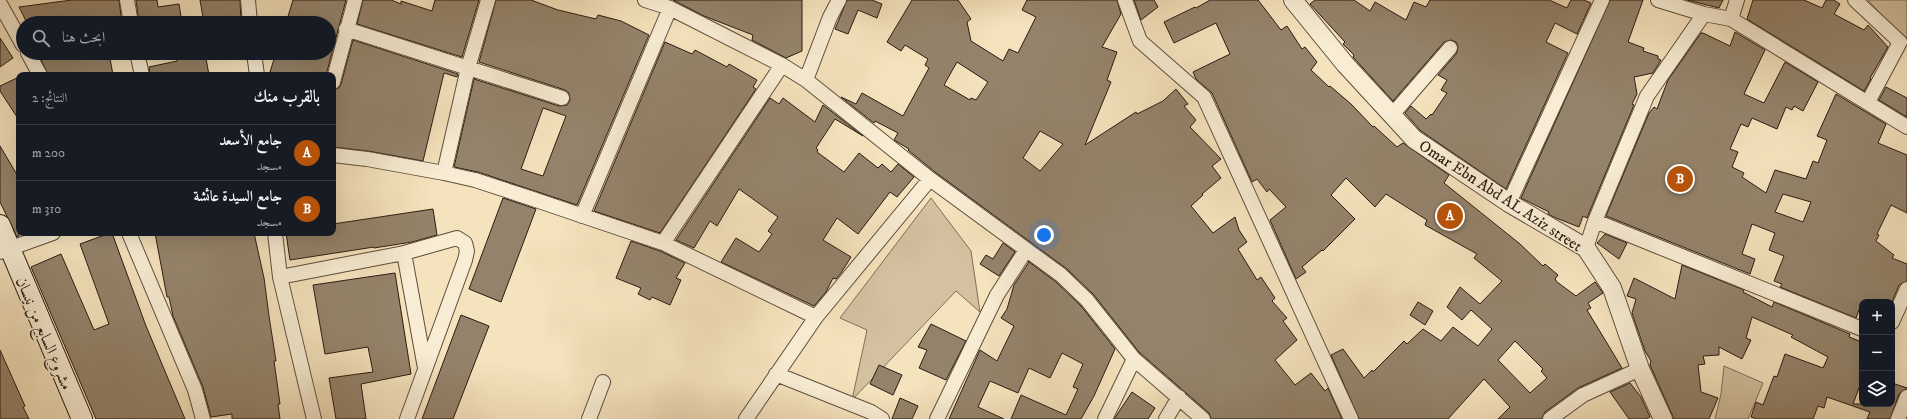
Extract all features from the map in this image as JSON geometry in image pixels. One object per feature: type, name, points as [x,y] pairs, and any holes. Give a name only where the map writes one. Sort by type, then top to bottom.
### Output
[{"type":"main road","name":"مشروع السابع من نيسان","points":[[0,225],[4,250],[82,419]]},
{"type":"street","points":[[127,0],[130,16]]},
{"type":"street","points":[[248,0],[249,16]]},
{"type":"street","points":[[335,72],[355,0]]},
{"type":"street","points":[[444,173],[468,68],[488,0]]},
{"type":"street","points":[[645,0],[670,8],[782,65],[806,80],[930,179],[1061,275],[1087,300],[1134,359],[1203,419]]},
{"type":"street","points":[[828,0],[830,17]]},
{"type":"street","points":[[806,80],[830,17],[839,0]]},
{"type":"street","points":[[1125,0],[1140,41],[1204,97],[1351,419]]},
{"type":"street","name":"Omar Ebn Abd AL Aziz street","points":[[1293,0],[1345,64],[1414,139],[1509,203],[1586,248],[1612,288],[1640,369],[1663,419]]},
{"type":"street","points":[[1509,203],[1602,0]]},
{"type":"street","points":[[1658,0],[1704,14],[1731,19],[1907,127]]},
{"type":"street","points":[[1731,19],[1737,0]]},
{"type":"street","points":[[1854,0],[1900,42],[1868,102]]},
{"type":"street","points":[[0,4],[16,33]]},
{"type":"street","points":[[582,216],[670,8]]},
{"type":"street","points":[[1586,248],[1595,221],[1647,96],[1704,14]]},
{"type":"street","points":[[346,29],[562,98]]},
{"type":"street","points":[[1392,115],[1450,48]]},
{"type":"street","points":[[32,60],[38,72]]},
{"type":"street","points":[[139,60],[141,72]]},
{"type":"street","points":[[255,60],[257,72]]},
{"type":"street","points":[[663,242],[782,65]]},
{"type":"street","points":[[336,155],[444,173],[475,180],[663,242],[816,317]]},
{"type":"street","points":[[746,419],[816,317],[930,179]]},
{"type":"street","points":[[1595,221],[1859,328]]},
{"type":"street","points":[[4,250],[44,236]]},
{"type":"street","points":[[130,236],[195,390],[203,419]]},
{"type":"street","points":[[275,236],[280,277],[314,419]]},
{"type":"street","points":[[280,277],[404,253],[457,238],[465,243],[467,251],[407,419]]},
{"type":"street","points":[[936,419],[997,295],[1026,250]]},
{"type":"street","points":[[404,253],[425,368]]},
{"type":"street","points":[[1895,315],[1907,289]]},
{"type":"street","points":[[1105,419],[1134,359]]},
{"type":"street","points":[[1550,419],[1583,395],[1640,369]]},
{"type":"street","points":[[776,374],[871,412],[882,419]]},
{"type":"street","points":[[589,419],[603,382]]},
{"type":"street","points":[[1166,419],[1179,397]]},
{"type":"street","points":[[1898,419],[1907,398]]},
{"type":"shaded area","points":[[1868,0],[1907,0],[1907,43]]},
{"type":"shaded area","points":[[931,198],[971,251],[980,312],[956,291],[852,400],[867,330],[840,318]]},
{"type":"shaded area","points":[[1724,366],[1763,383],[1748,419],[1715,419],[1721,394]]},
{"type":"building","points":[[72,0],[119,0],[121,16],[24,16],[19,7]]},
{"type":"building","points":[[136,0],[157,0],[158,7],[179,4],[181,16],[138,16]]},
{"type":"building","points":[[200,0],[240,0],[241,16],[203,16]]},
{"type":"building","points":[[293,0],[346,0],[336,38],[336,16],[288,16]]},
{"type":"building","points":[[363,0],[391,0],[401,4],[401,1],[432,11],[435,0],[479,0],[462,57],[357,24]]},
{"type":"building","points":[[496,0],[531,0],[558,10],[596,19],[598,15],[621,21],[649,35],[577,205],[478,172],[454,167],[474,79],[559,106],[567,105],[570,100],[569,93],[565,90],[479,62]],"holes":[[[543,108],[566,116],[543,176],[521,169]]]},
{"type":"building","points":[[673,0],[802,0],[802,51],[786,58],[752,40],[753,35],[704,16]]},
{"type":"building","points":[[847,0],[872,0],[882,4],[877,18],[858,10],[848,34],[835,29]]},
{"type":"building","points":[[912,0],[958,0],[971,19],[967,22],[971,41],[1003,61],[1009,49],[1018,53],[1036,17],[1022,10],[1027,0],[1117,0],[1121,14],[1102,47],[1117,52],[1107,80],[1111,82],[1085,145],[1136,112],[1137,114],[1163,101],[1176,89],[1188,104],[1184,106],[1196,120],[1190,127],[1221,159],[1212,166],[1221,178],[1202,194],[1203,195],[1191,206],[1213,233],[1235,217],[1239,230],[1247,242],[1238,249],[1257,280],[1261,277],[1275,298],[1272,301],[1287,318],[1283,321],[1297,340],[1275,360],[1295,385],[1311,373],[1325,391],[1328,388],[1342,419],[1211,419],[1209,413],[1139,352],[1094,295],[1067,269],[935,172],[908,150],[909,149],[894,140],[898,133],[875,121],[874,123],[841,97],[856,104],[862,93],[903,116],[929,68],[925,65],[928,59],[905,45],[901,51],[887,42]],"holes":[[[957,62],[988,82],[976,100],[971,98],[970,100],[944,85]],[[1040,131],[1063,144],[1040,171],[1023,158]]]},
{"type":"building","points":[[1134,0],[1154,0],[1158,7],[1141,20]]},
{"type":"building","points":[[1210,0],[1258,0],[1281,30],[1287,26],[1302,49],[1305,47],[1317,62],[1311,70],[1329,87],[1330,86],[1351,104],[1373,127],[1374,126],[1397,147],[1403,143],[1449,175],[1444,183],[1520,244],[1543,266],[1545,264],[1558,275],[1555,279],[1557,282],[1576,296],[1595,282],[1603,293],[1588,303],[1591,308],[1587,310],[1622,368],[1578,388],[1545,412],[1542,419],[1498,419],[1510,407],[1484,379],[1448,419],[1359,419],[1331,355],[1343,349],[1364,378],[1372,370],[1373,372],[1404,341],[1407,344],[1423,329],[1441,341],[1453,327],[1478,346],[1492,329],[1471,310],[1462,320],[1447,307],[1460,287],[1480,304],[1502,281],[1474,258],[1477,254],[1425,225],[1427,220],[1386,194],[1375,207],[1346,178],[1331,195],[1355,219],[1323,251],[1322,250],[1302,267],[1306,272],[1296,279],[1270,220],[1286,207],[1269,189],[1267,192],[1257,179],[1252,182],[1212,93],[1196,79],[1193,72],[1230,54],[1216,23],[1174,43],[1164,22],[1195,7],[1196,8]],"holes":[[[1515,341],[1543,369],[1541,371],[1547,378],[1530,393],[1498,360]]]},
{"type":"building","points":[[1315,0],[1354,0],[1370,11],[1375,2],[1406,20],[1414,2],[1426,7],[1430,0],[1549,0],[1567,8],[1571,0],[1584,0],[1591,3],[1577,34],[1555,23],[1546,42],[1568,53],[1506,189],[1421,131],[1405,113],[1411,106],[1426,119],[1431,114],[1432,115],[1447,93],[1441,90],[1447,80],[1438,75],[1457,53],[1458,46],[1456,42],[1451,40],[1444,42],[1393,101],[1353,57],[1354,55],[1343,44],[1345,42],[1310,4]]},
{"type":"building","points":[[1610,0],[1643,0],[1628,42],[1644,48],[1643,51],[1658,56],[1658,59],[1661,60],[1653,73],[1634,77],[1637,94],[1632,104],[1634,105],[1587,218],[1583,216],[1579,227],[1548,214],[1549,212],[1521,198]]},
{"type":"building","points":[[1687,0],[1723,0],[1719,8]]},
{"type":"building","points":[[1753,0],[1804,0],[1822,8],[1826,0],[1834,0],[1840,4],[1834,14],[1864,30],[1868,25],[1888,47],[1864,91],[1747,19]]},
{"type":"building","points":[[1735,32],[1765,50],[1744,94],[1764,103],[1785,62],[1818,82],[1803,111],[1794,106],[1792,110],[1786,107],[1777,129],[1752,118],[1748,127],[1741,124],[1730,149],[1738,152],[1732,167],[1744,173],[1742,177],[1766,193],[1775,170],[1806,179],[1813,161],[1818,163],[1827,140],[1817,136],[1836,94],[1886,124],[1878,143],[1907,155],[1907,213],[1891,205],[1877,234],[1879,235],[1876,241],[1894,255],[1892,258],[1907,264],[1907,281],[1899,285],[1893,299],[1859,299],[1859,310],[1856,318],[1780,287],[1782,284],[1774,281],[1784,256],[1769,250],[1775,233],[1752,224],[1742,254],[1755,259],[1750,274],[1606,216],[1649,113],[1654,107],[1657,109],[1668,80],[1701,33],[1730,46]],"holes":[[[1783,194],[1811,202],[1803,222],[1775,212]]]},
{"type":"building","points":[[0,38],[13,58],[0,67]]},
{"type":"building","points":[[353,40],[458,74],[457,77],[444,73],[423,161],[368,151],[336,147],[336,89],[339,88]]},
{"type":"building","points":[[665,42],[692,54],[695,50],[727,67],[729,64],[757,80],[753,87],[756,89],[660,233],[594,211]]},
{"type":"building","points":[[41,60],[110,60],[112,72],[47,72]]},
{"type":"building","points":[[206,60],[208,72],[150,72],[149,67],[177,61]]},
{"type":"building","points":[[274,60],[330,60],[327,72],[270,72]]},
{"type":"building","points":[[16,78],[16,115],[0,91],[0,86]]},
{"type":"building","points":[[1886,87],[1907,98],[1907,117],[1879,100]]},
{"type":"building","points":[[770,98],[779,104],[783,98],[815,122],[823,105],[863,136],[835,119],[816,148],[818,150],[817,152],[844,172],[859,153],[878,168],[882,164],[891,172],[898,164],[914,177],[897,197],[890,192],[858,234],[837,218],[823,240],[851,257],[836,279],[833,278],[826,292],[814,306],[721,262],[736,238],[759,252],[772,234],[768,231],[778,217],[739,189],[717,226],[710,221],[694,248],[676,240]]},
{"type":"building","points":[[0,146],[16,173],[16,235],[0,202]]},
{"type":"building","points":[[503,198],[536,209],[501,302],[469,289]]},
{"type":"building","points":[[433,209],[437,235],[412,242],[290,260],[286,236],[336,236],[336,224]]},
{"type":"building","points":[[1605,234],[1627,243],[1619,259],[1597,243]]},
{"type":"building","points":[[102,236],[113,236],[146,326],[185,419],[96,419],[31,267],[61,254],[94,330],[109,324],[80,244]]},
{"type":"building","points":[[156,236],[255,236],[264,278],[276,361],[274,361],[280,404],[278,404],[280,419],[232,419],[232,414],[211,417],[203,387],[173,316],[169,297],[167,297]]},
{"type":"building","points":[[631,241],[660,251],[685,263],[676,278],[681,280],[670,305],[652,297],[650,300],[638,294],[641,288],[616,278]]},
{"type":"building","points":[[1003,243],[1015,252],[999,276],[980,264],[986,255],[993,259]]},
{"type":"building","points":[[1029,262],[1056,282],[1081,306],[1115,349],[1094,396],[1081,419],[1011,419],[1021,395],[1066,415],[1078,389],[1073,387],[1083,364],[1062,353],[1050,378],[1029,368],[1018,393],[990,381],[978,407],[1004,419],[949,419],[980,350],[997,361],[1014,326],[1001,318],[1007,309],[1014,285]]},
{"type":"building","points":[[1682,265],[1744,290],[1743,292],[1772,307],[1774,302],[1850,334],[1849,337],[1859,341],[1859,388],[1853,404],[1859,404],[1859,407],[1894,407],[1890,419],[1867,419],[1870,412],[1827,397],[1824,408],[1818,406],[1813,419],[1757,419],[1751,417],[1756,402],[1763,405],[1774,376],[1777,377],[1785,354],[1823,368],[1828,357],[1791,337],[1793,335],[1752,317],[1746,338],[1751,340],[1742,359],[1719,347],[1719,355],[1703,356],[1705,364],[1698,365],[1701,392],[1718,398],[1709,419],[1674,419],[1650,365],[1651,361],[1645,351],[1632,313],[1636,299],[1627,296],[1634,278],[1675,299]]},
{"type":"building","points":[[395,273],[411,374],[361,384],[366,419],[336,419],[329,378],[373,372],[368,347],[325,354],[313,285]]},
{"type":"building","points":[[1418,302],[1433,311],[1425,325],[1410,315]]},
{"type":"building","points":[[461,315],[489,326],[453,419],[422,419]]},
{"type":"building","points":[[931,324],[966,341],[946,380],[919,368],[927,350],[918,347]]},
{"type":"building","points":[[0,350],[25,406],[23,407],[29,419],[0,419]]},
{"type":"building","points":[[879,365],[902,375],[893,395],[870,384]]},
{"type":"building","points":[[1630,383],[1641,397],[1650,417],[1646,419],[1629,419],[1610,392]]},
{"type":"building","points":[[1895,384],[1907,388],[1899,394],[1895,405]]},
{"type":"building","points":[[1132,392],[1155,408],[1148,419],[1114,419]]},
{"type":"building","points":[[900,398],[918,406],[912,419],[892,419]]},
{"type":"place","name":"جامع السيدة عائشة","points":[[1680,179]]},
{"type":"place","name":"جامع الأسعد","points":[[1450,216]]}]
